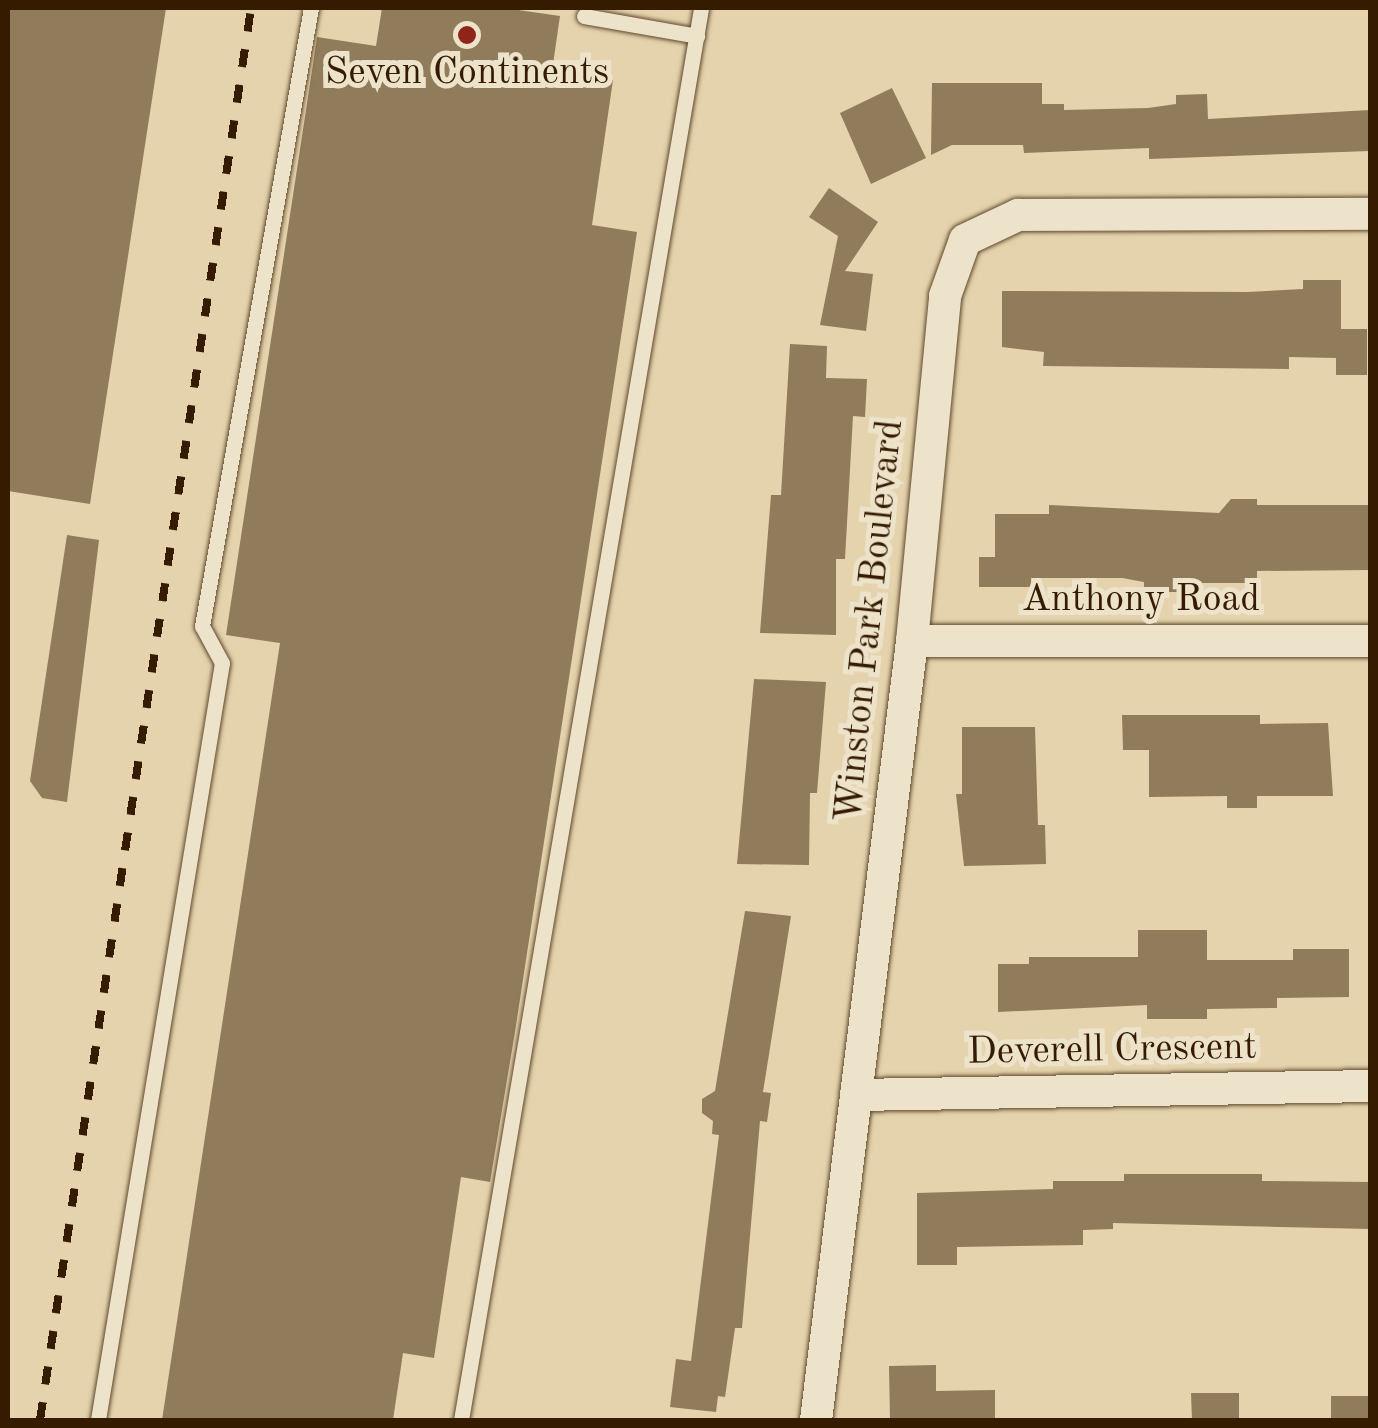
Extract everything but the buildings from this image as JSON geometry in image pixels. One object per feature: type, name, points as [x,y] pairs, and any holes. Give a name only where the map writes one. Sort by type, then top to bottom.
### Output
[{"type":"street","name":"Winston Park Boulevard","points":[[816,1420],[912,640],[945,296],[964,240],[1018,215],[1370,214]]},
{"type":"street","name":"Anthony Road","points":[[912,640],[1370,642]]},
{"type":"street","name":"Deverell Crescent","points":[[856,1096],[1370,1086]]},
{"type":"lane","points":[[98,1420],[222,664],[202,626],[311,8]]},
{"type":"lane","points":[[461,1420],[702,8]]},
{"type":"lane","points":[[584,16],[697,36]]},
{"type":"railway","points":[[40,1420],[251,8]]},
{"type":"place","name":"Seven Continents","points":[[467,35]]}]
